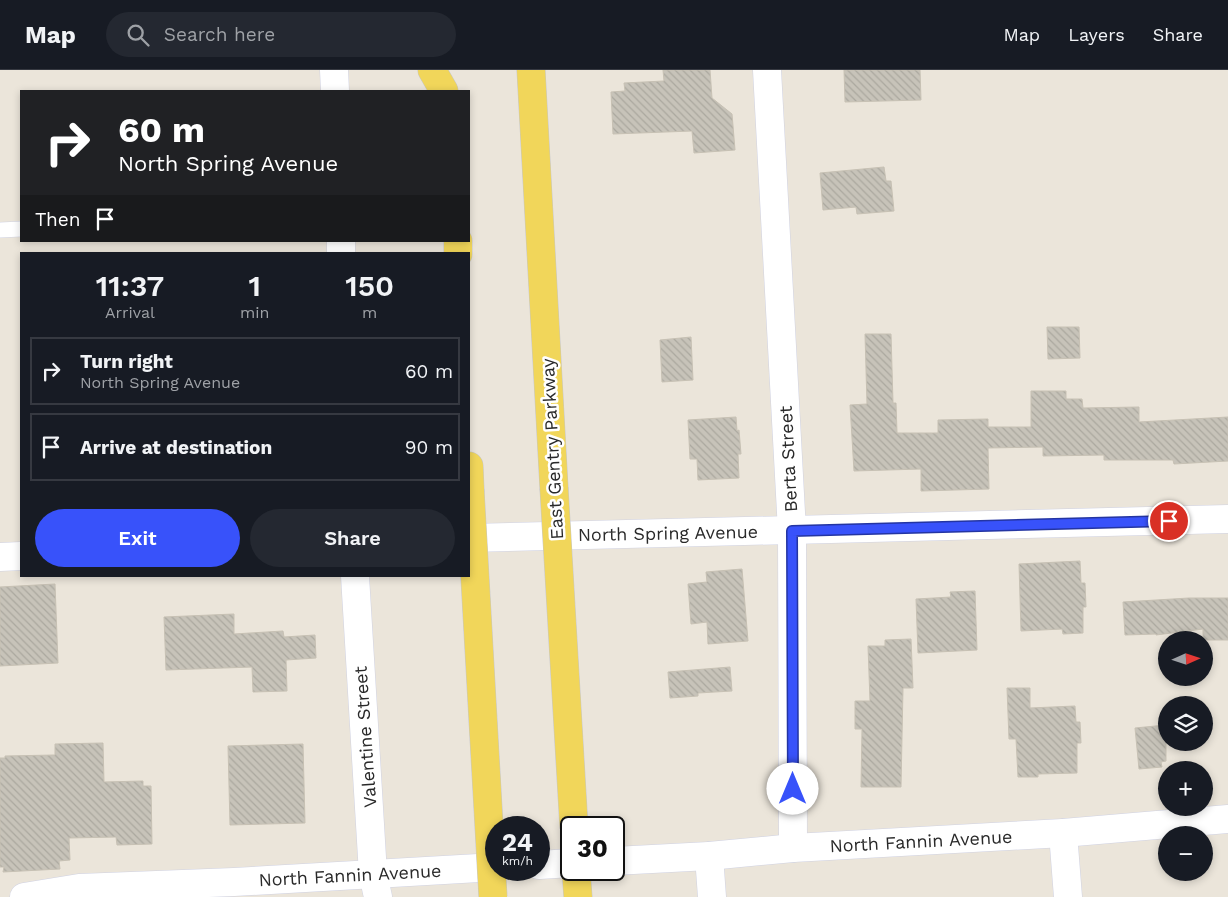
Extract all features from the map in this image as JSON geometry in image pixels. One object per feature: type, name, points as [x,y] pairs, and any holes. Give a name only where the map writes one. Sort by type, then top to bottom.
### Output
[{"type":"main road","points":[[432,70],[443,90]]},
{"type":"main road","points":[[449,70],[450,90]]},
{"type":"main road","name":"East Gentry Parkway","points":[[531,70],[573,816]]},
{"type":"main road","points":[[470,495],[493,897]]},
{"type":"main road","points":[[577,881],[578,897]]},
{"type":"street","points":[[334,70],[335,90]]},
{"type":"street","name":"Berta Street","points":[[767,70],[792,531],[793,848]]},
{"type":"street","name":"North Spring Avenue","points":[[470,538],[1228,519]]},
{"type":"street","points":[[0,557],[20,556]]},
{"type":"street","name":"Valentine Street","points":[[354,577],[376,885]]},
{"type":"street","name":"North Fannin Avenue","points":[[625,860],[709,856],[793,848],[1063,833],[1228,819]]},
{"type":"street","points":[[1063,833],[1068,897]]},
{"type":"street","points":[[709,856],[712,897]]},
{"type":"street","name":"North Fannin Avenue","points":[[24,897],[79,888],[234,882],[376,885],[485,869]]},
{"type":"lane","points":[[0,230],[20,229]]},
{"type":"building","points":[[663,70],[710,70],[712,98],[732,114],[735,150],[694,153],[692,131],[613,134],[611,92],[625,91],[624,83],[664,81]]},
{"type":"building","points":[[844,70],[920,70],[921,100],[845,102]]},
{"type":"building","points":[[884,167],[886,181],[891,181],[894,211],[857,214],[856,207],[823,210],[820,173]]},
{"type":"building","points":[[1047,327],[1079,327],[1080,358],[1048,359]]},
{"type":"building","points":[[865,334],[891,334],[893,403],[896,403],[897,433],[938,433],[938,420],[988,419],[988,427],[1031,427],[1031,391],[1066,391],[1066,399],[1082,399],[1083,408],[1139,407],[1139,422],[1228,417],[1228,461],[1174,464],[1173,460],[1104,460],[1104,455],[1043,456],[1043,447],[988,448],[989,489],[921,491],[921,469],[854,471],[850,405],[867,404]]},
{"type":"building","points":[[691,337],[693,380],[662,382],[660,340]]},
{"type":"building","points":[[736,417],[741,454],[738,454],[739,478],[698,480],[697,459],[690,459],[688,420]]},
{"type":"building","points":[[1080,561],[1081,583],[1085,583],[1086,607],[1083,607],[1083,633],[1063,634],[1062,629],[1021,631],[1019,564]]},
{"type":"building","points":[[742,569],[748,641],[708,644],[707,622],[691,624],[688,584],[707,582],[706,572]]},
{"type":"building","points":[[55,584],[58,663],[0,666],[0,587]]},
{"type":"building","points":[[975,591],[977,650],[918,653],[916,599],[951,597],[950,592]]},
{"type":"building","points":[[1228,598],[1228,640],[1213,640],[1213,631],[1203,631],[1203,629],[1158,631],[1158,635],[1156,635],[1125,635],[1123,602]]},
{"type":"building","points":[[234,614],[234,634],[283,631],[284,637],[315,635],[316,658],[286,660],[287,691],[253,692],[252,667],[166,670],[164,617]]},
{"type":"building","points":[[911,639],[913,688],[903,688],[901,787],[861,787],[862,729],[855,729],[855,701],[870,701],[868,646],[885,646],[885,640]]},
{"type":"building","points":[[730,667],[732,691],[698,693],[698,696],[670,698],[668,672]]},
{"type":"building","points":[[1007,688],[1030,688],[1030,708],[1075,706],[1076,722],[1080,722],[1081,743],[1077,743],[1077,773],[1038,774],[1038,777],[1018,777],[1016,739],[1009,739]]},
{"type":"building","points":[[1158,726],[1158,751],[1166,751],[1166,761],[1158,761],[1158,767],[1139,769],[1135,728]]},
{"type":"building","points":[[103,743],[104,782],[143,781],[143,786],[151,786],[152,844],[117,845],[116,837],[69,838],[70,860],[59,861],[60,869],[3,872],[4,867],[0,867],[0,758],[5,758],[5,756],[55,755],[55,744]]},
{"type":"building","points":[[303,744],[305,823],[230,825],[228,746]]},
{"type":"route","points":[[793,789],[792,531],[1169,521]]}]
